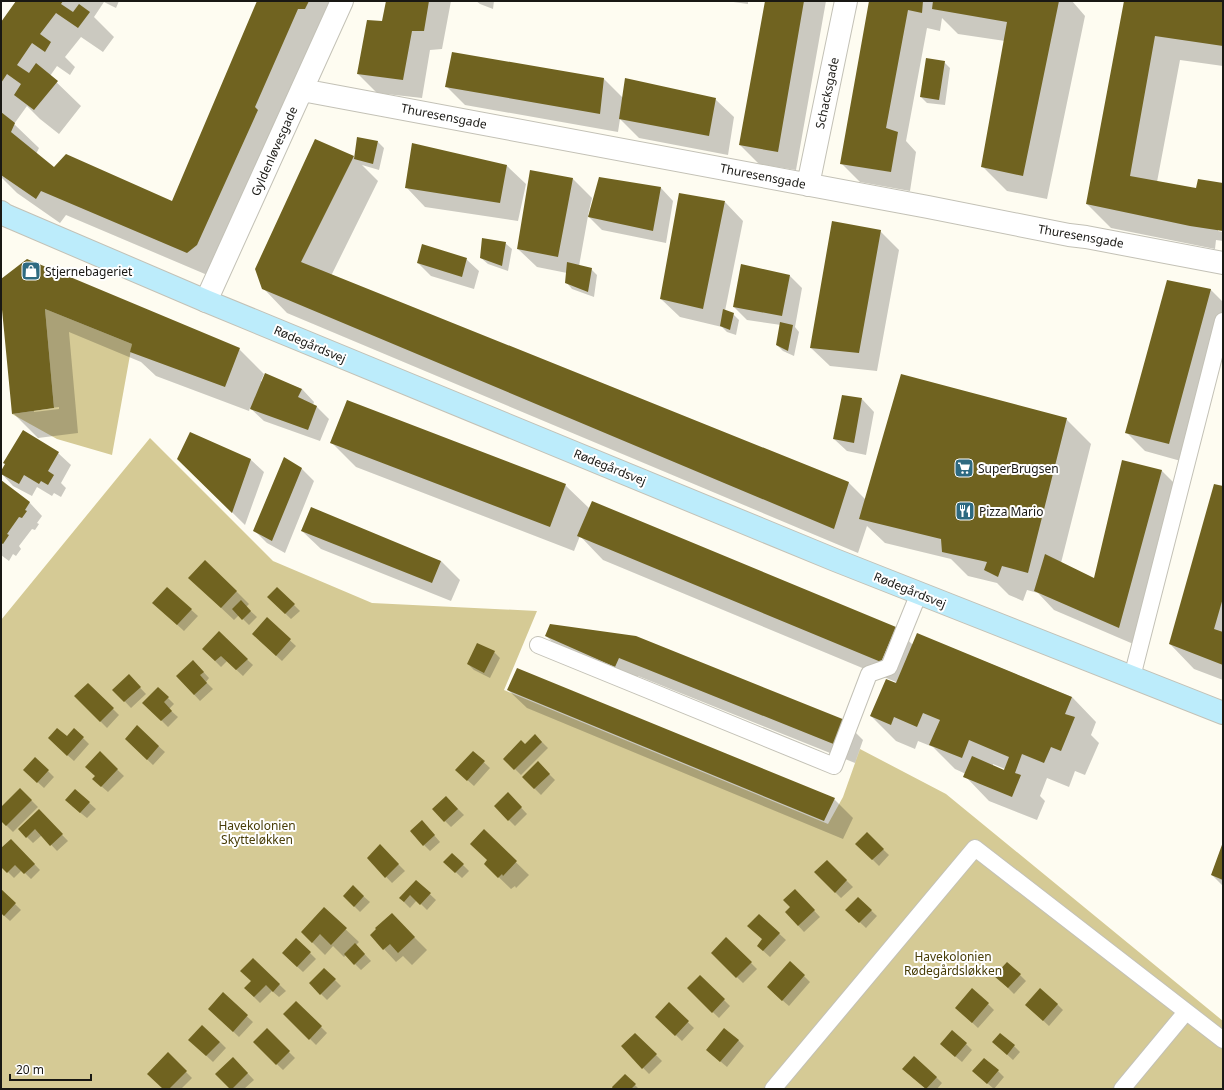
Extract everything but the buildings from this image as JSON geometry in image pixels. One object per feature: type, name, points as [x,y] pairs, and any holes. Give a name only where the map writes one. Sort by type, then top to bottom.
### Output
[{"type":"street","name":"Gyldenløvesgade","points":[[206,301],[342,1]]},
{"type":"street","name":"Schacksgade","points":[[808,184],[846,1]]},
{"type":"street","name":"Thuresensgade","points":[[302,90],[1223,263]]},
{"type":"street","name":"Rødegårdsvej","points":[[2,217],[835,560],[1223,713]]},
{"type":"lane","points":[[1132,677],[1223,321]]},
{"type":"lane","points":[[538,645],[834,766],[869,674],[889,667],[919,593]]},
{"type":"lane","points":[[773,1089],[975,848],[1223,1040]]},
{"type":"lane","points":[[1122,1089],[1186,1012]]},
{"type":"green space","points":[[45,309],[132,344],[112,455],[57,439],[12,414],[54,408]]},
{"type":"green space","name":"Havekolonien Skytteløkken","points":[[150,438],[273,561],[372,603],[537,611],[504,690],[828,824],[843,797],[860,749],[946,794],[1223,1021],[1223,1089],[1,1089],[1,620]]},
{"type":"place","name":"Stjernebageriet","points":[[31,271]]},
{"type":"place","name":"SuperBrugsen","points":[[964,468]]},
{"type":"place","name":"Pizza Mario","points":[[965,511]]},
{"type":"park label","name":"Havekolonien Rødegårdsløkken","points":[[953,963]]}]
